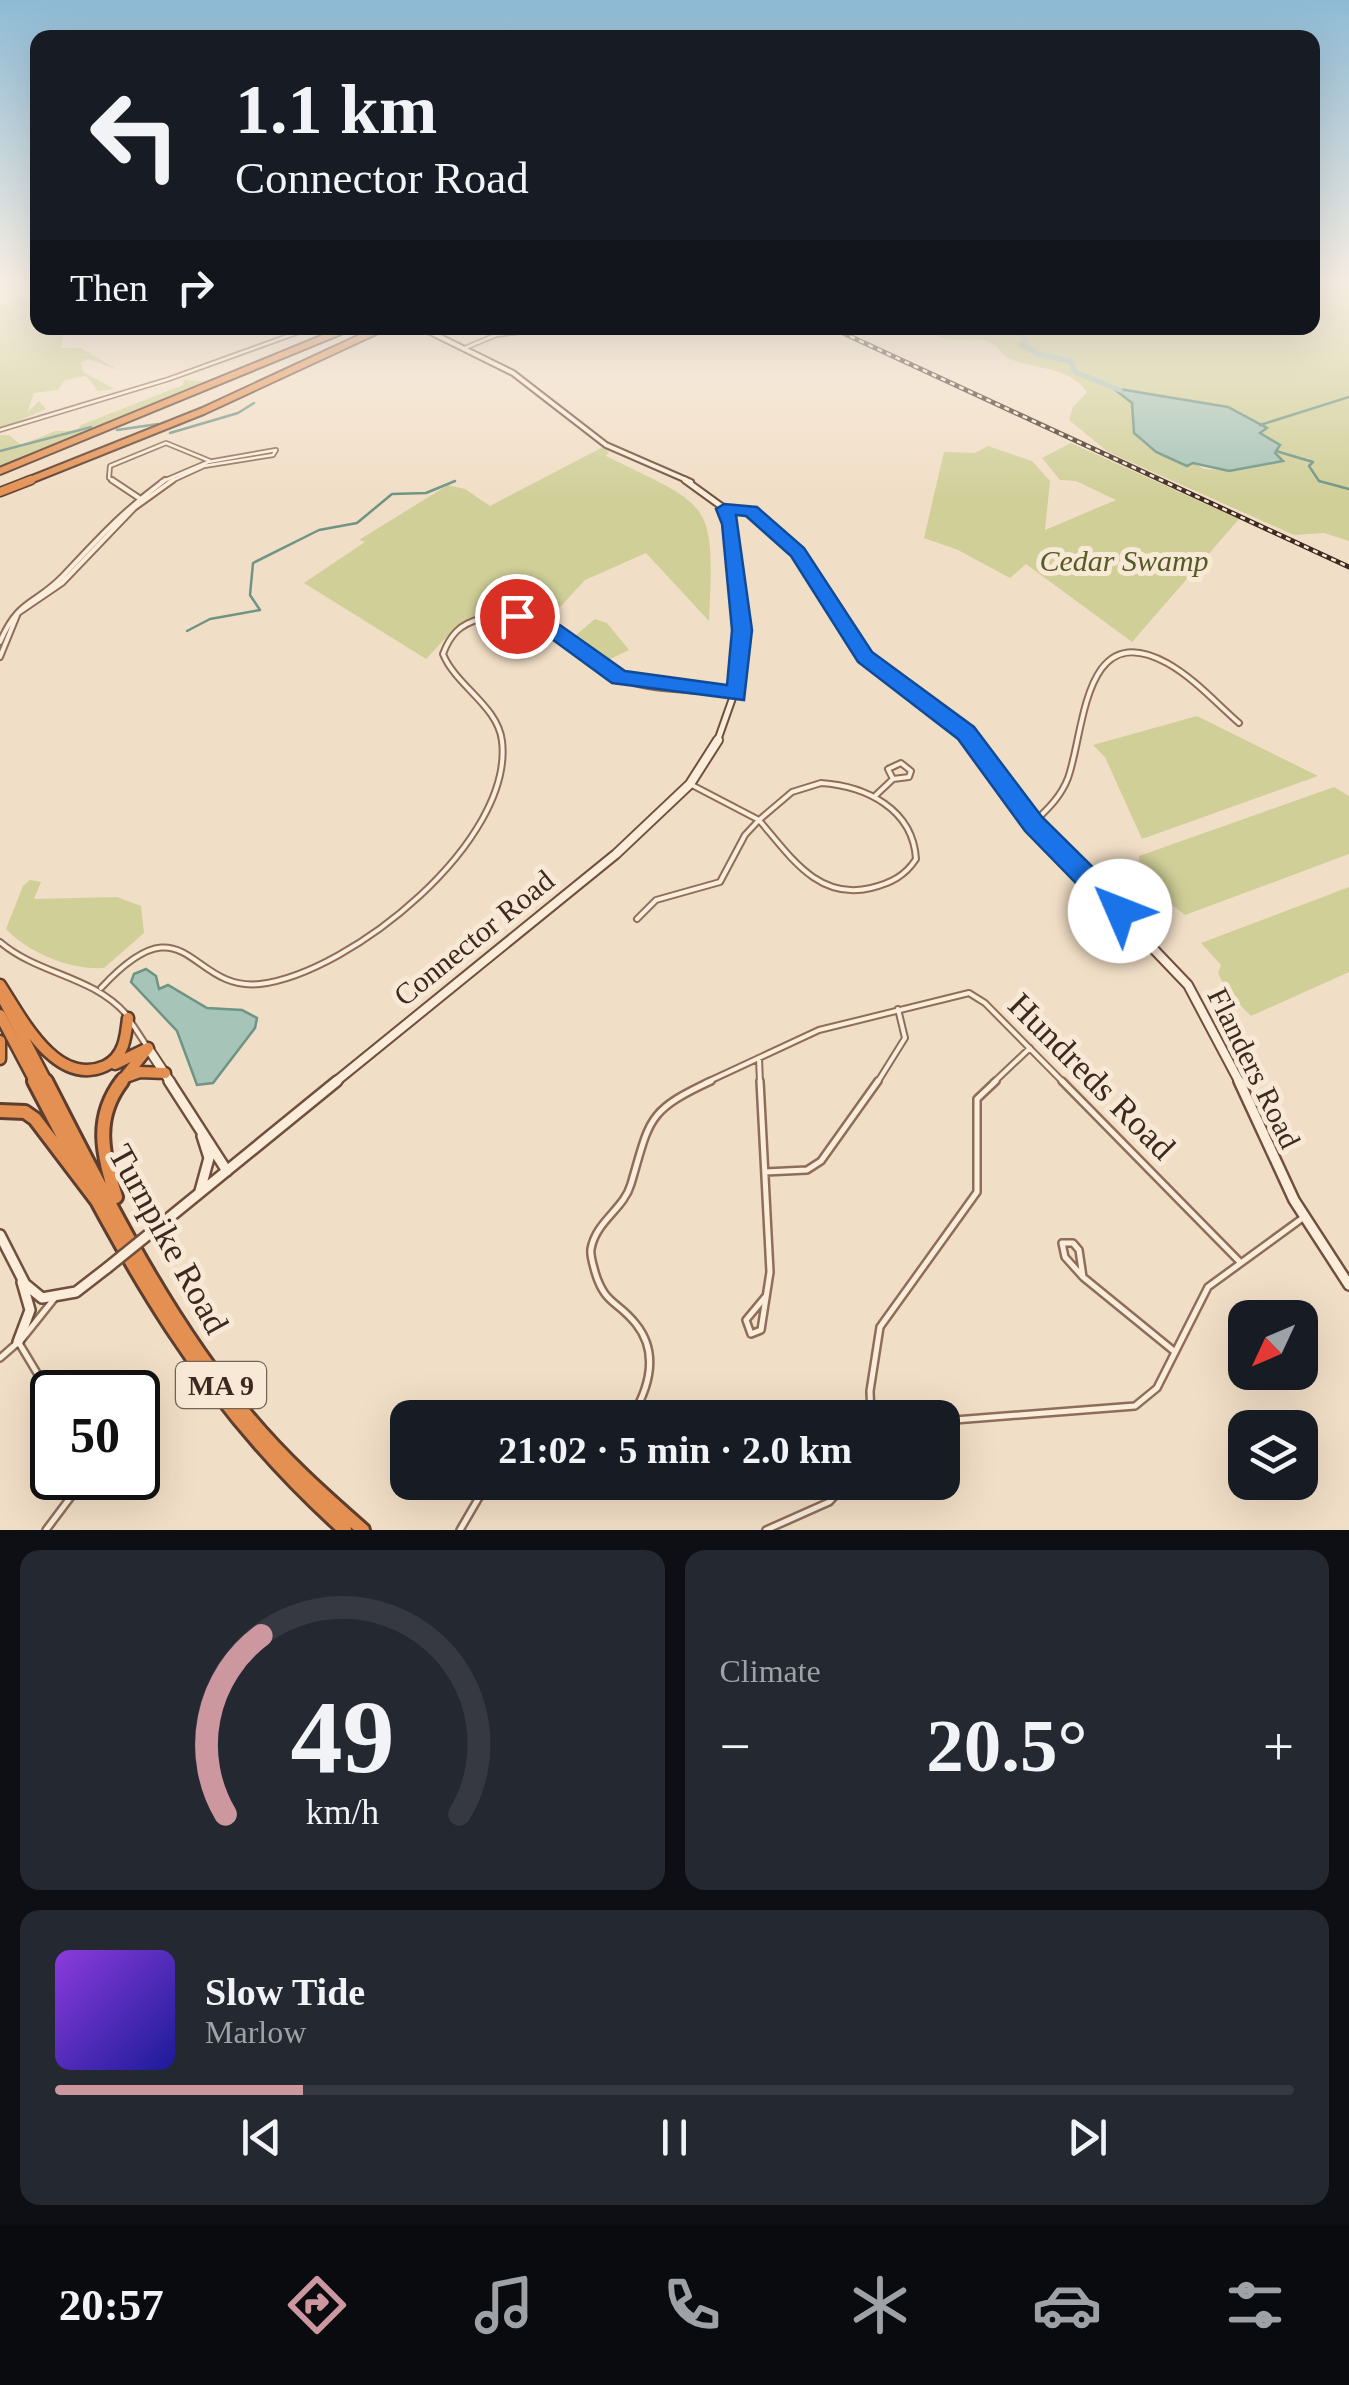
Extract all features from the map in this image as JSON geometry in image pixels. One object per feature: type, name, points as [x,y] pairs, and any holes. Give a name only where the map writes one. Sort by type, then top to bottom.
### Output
[{"type":"highway","points":[[0,470],[284,354]]},
{"type":"highway","points":[[0,492],[203,411],[325,354]]},
{"type":"highway","points":[[0,985],[54,1058],[73,1069],[100,1069],[148,1048]]},
{"type":"highway","name":"Turnpike Road","points":[[0,993],[180,1324],[220,1384],[274,1450],[363,1530]]},
{"type":"highway","name":"Turnpike Road","points":[[0,1015],[164,1318],[218,1402],[262,1456],[345,1530]]},
{"type":"highway","points":[[100,1069],[122,1051],[128,1018]]},
{"type":"highway","points":[[0,1041],[0,1059]]},
{"type":"highway","points":[[117,1210],[98,1132],[104,1108],[120,1079],[148,1048]]},
{"type":"highway","points":[[120,1079],[140,1072],[165,1072]]},
{"type":"highway","points":[[0,1110],[21,1111],[36,1119],[90,1196],[101,1204]]},
{"type":"main road","name":"Flanders Road","points":[[477,354],[520,377],[586,433],[694,483],[724,509],[750,511],[786,539],[865,657],[966,733],[1033,823],[1155,946],[1196,995],[1304,1217],[1349,1286]]},
{"type":"main road","name":"Connector Road","points":[[54,1298],[76,1292],[199,1194],[631,842],[690,784],[716,744],[736,694],[742,630],[731,524],[724,509]]},
{"type":"main road","points":[[148,1048],[227,1170]]},
{"type":"main road","points":[[198,1126],[210,1158],[199,1194]]},
{"type":"main road","points":[[0,1235],[30,1310],[18,1342]]},
{"type":"main road","points":[[18,1272],[37,1296],[54,1298]]},
{"type":"street","points":[[0,430],[236,354]]},
{"type":"street","points":[[139,498],[109,478],[108,470],[118,460],[175,443],[211,463]]},
{"type":"street","points":[[0,642],[12,614],[60,579],[105,527],[139,498],[174,474],[211,463],[276,451],[211,463],[172,479],[120,518],[70,576],[12,621],[0,656]]},
{"type":"street","points":[[101,988],[131,960],[170,946],[180,947],[216,976],[236,984],[290,977],[334,958],[370,935],[442,872],[488,807],[503,760],[502,742],[493,716],[444,659],[450,637],[466,624],[498,615],[527,618],[552,630],[619,678],[736,694]]},
{"type":"street","points":[[1033,823],[1048,811],[1071,773],[1088,686],[1118,654],[1138,652],[1164,661],[1239,723]]},
{"type":"street","points":[[876,795],[893,779],[906,780],[911,771],[906,764],[893,764],[888,769],[893,779]]},
{"type":"street","points":[[636,919],[656,900],[720,882],[745,835],[759,820],[810,784],[858,788],[876,795],[910,832],[916,859],[900,878],[842,894],[822,886],[759,820],[690,784]]},
{"type":"street","points":[[0,942],[31,963],[101,988],[148,1048]]},
{"type":"street","name":"Hundreds Road","points":[[643,1400],[648,1391],[650,1355],[637,1325],[602,1296],[595,1282],[590,1252],[594,1236],[630,1190],[643,1135],[656,1113],[676,1096],[830,1026],[898,1009],[969,993],[1030,1048],[1239,1261]]},
{"type":"street","points":[[765,1172],[807,1170],[821,1161],[901,1049],[905,1038],[898,1009]]},
{"type":"street","points":[[870,1400],[880,1327],[978,1192],[977,1098],[1030,1048]]},
{"type":"street","points":[[758,1058],[770,1272],[761,1330],[751,1334],[746,1320],[766,1296]]},
{"type":"street","points":[[960,1420],[1136,1406],[1158,1388],[1208,1286],[1304,1217]]},
{"type":"street","points":[[1084,1277],[1079,1250],[1073,1243],[1062,1243],[1065,1257],[1084,1277],[1175,1352]]},
{"type":"street","points":[[0,1358],[54,1298]]},
{"type":"street","points":[[18,1342],[35,1370]]},
{"type":"street","points":[[46,1530],[69,1500]]},
{"type":"street","points":[[460,1530],[478,1500]]},
{"type":"street","points":[[766,1530],[831,1500]]},
{"type":"green space","points":[[0,354],[92,354],[118,370],[89,359],[81,362],[83,372],[115,389],[98,391],[86,376],[65,380],[58,390],[34,393],[27,413],[39,401],[46,409],[0,429]]},
{"type":"green space","points":[[1004,354],[1349,354],[1349,541],[1324,533],[1294,535],[1108,452],[1069,420],[1073,407],[1087,392],[1080,384],[1052,370]],"holes":[[[1114,389],[1229,408],[1266,427],[1259,433],[1279,445],[1275,453],[1283,461],[1232,471],[1204,469],[1193,463],[1187,466],[1148,447],[1134,433],[1132,403]]]},
{"type":"green space","points":[[184,380],[205,382],[0,466],[0,435],[9,435],[21,445],[55,431],[77,431],[81,425],[183,385]]},
{"type":"green space","name":"Cedar Swamp","points":[[1071,443],[1239,519],[1132,642],[1026,564],[1010,578],[958,550],[924,538],[944,452],[975,453],[988,446],[1032,461],[1050,481],[1045,530],[1116,500],[1076,481],[1060,480],[1042,458]]},
{"type":"green space","points":[[603,447],[609,452],[606,456],[667,486],[699,512],[707,528],[710,551],[709,621],[646,553],[585,580],[550,618],[487,609],[454,629],[426,659],[304,583],[365,542],[359,540],[448,485],[465,489],[490,506]]},
{"type":"green space","points":[[595,619],[607,623],[629,650],[602,663],[575,636]]},
{"type":"green space","points":[[1197,716],[1318,776],[1142,839],[1105,757],[1093,745]]},
{"type":"green space","points":[[1334,787],[1349,796],[1349,854],[1185,915],[1155,890],[1140,866],[1139,856]]},
{"type":"green space","points":[[30,880],[41,882],[34,899],[117,897],[141,906],[144,933],[104,968],[64,963],[38,952],[6,929],[23,886]]},
{"type":"green space","points":[[1349,887],[1349,972],[1251,1016],[1228,993],[1218,973],[1221,965],[1201,943]]},
{"type":"shaded area","points":[[1113,388],[1228,407],[1267,428],[1260,433],[1280,445],[1275,453],[1283,461],[1229,471],[1193,463],[1187,466],[1156,452],[1134,433],[1132,403]]},
{"type":"shaded area","points":[[146,969],[156,976],[159,989],[168,985],[207,1008],[242,1010],[257,1018],[255,1028],[213,1083],[197,1085],[177,1031],[131,982],[134,974]]},
{"type":"waterway","points":[[1040,354],[1070,361],[1075,372],[1120,390]]},
{"type":"waterway","points":[[1260,425],[1349,397]]},
{"type":"waterway","points":[[170,433],[238,413],[254,403]]},
{"type":"waterway","points":[[117,430],[158,424]]},
{"type":"waterway","points":[[0,451],[91,427]]},
{"type":"waterway","points":[[1276,451],[1313,462],[1309,466],[1319,481],[1349,489]]},
{"type":"waterway","points":[[187,631],[210,619],[260,610],[250,595],[253,563],[319,530],[357,523],[392,494],[426,493],[455,481]]},
{"type":"railway","points":[[889,354],[1349,567]]},
{"type":"route","points":[[517,616],[552,630],[619,678],[736,694],[742,666],[742,630],[731,524],[724,509],[750,511],[778,531],[803,559],[865,657],[966,733],[1034,824],[1120,911]]}]
